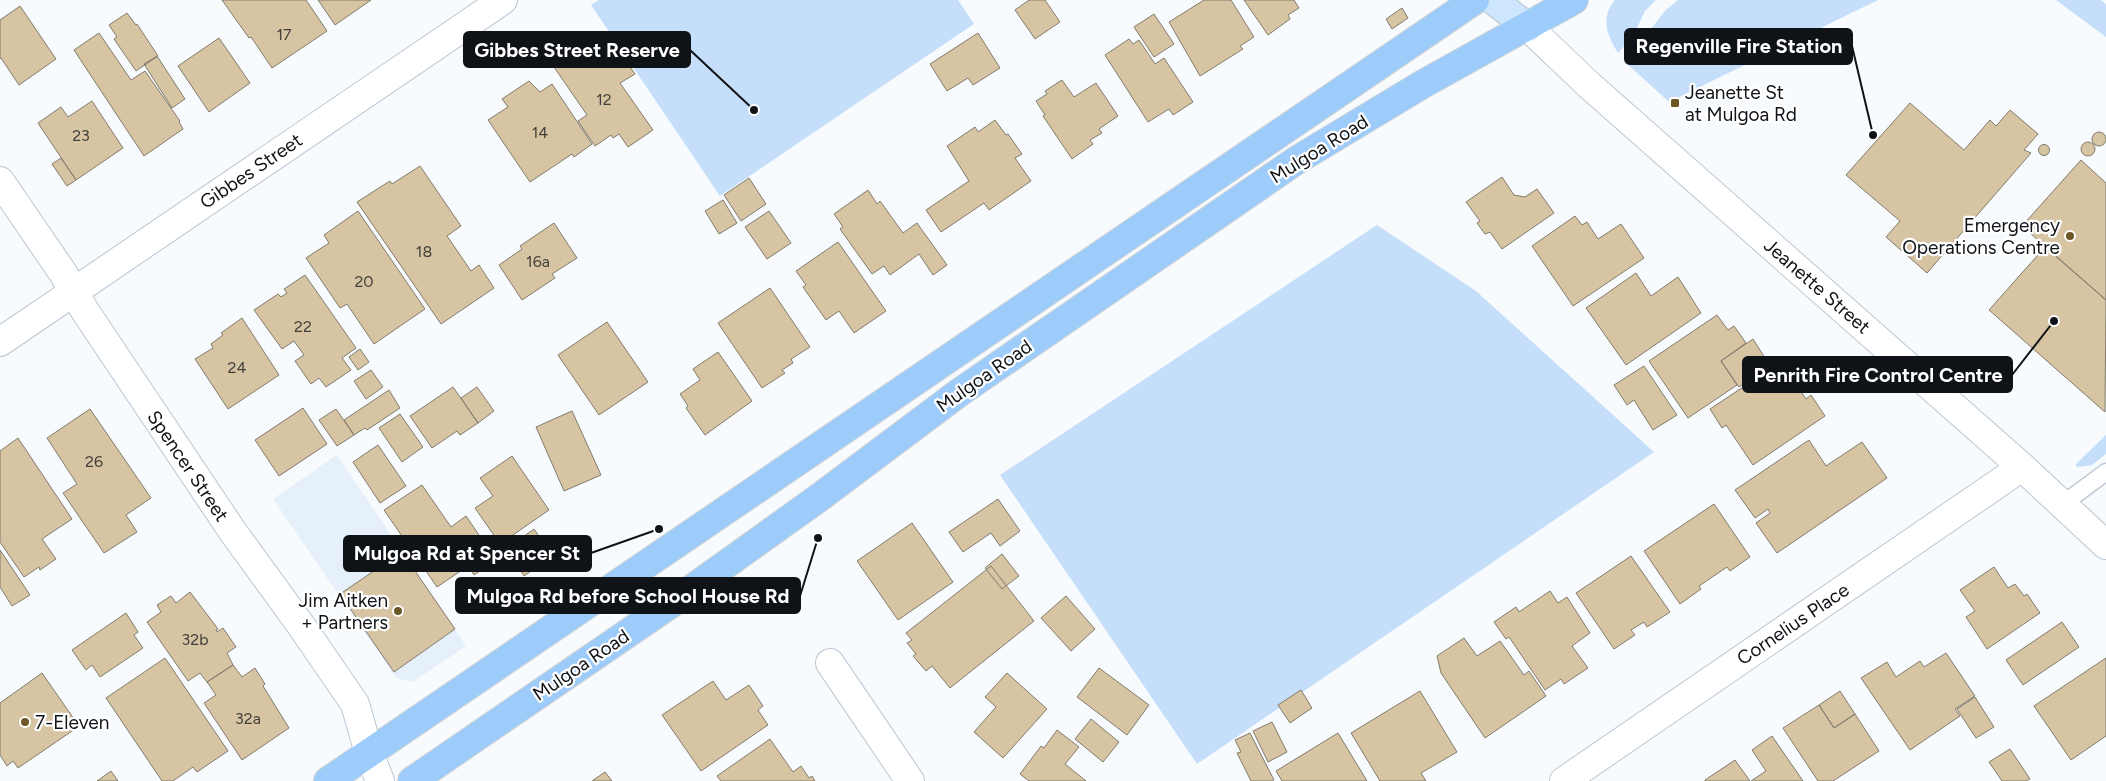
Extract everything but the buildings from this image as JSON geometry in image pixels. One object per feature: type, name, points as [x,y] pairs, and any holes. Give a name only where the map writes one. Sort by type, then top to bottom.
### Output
[{"type":"main road","name":"Mulgoa Road","points":[[328,781],[1475,0]]},
{"type":"main road","name":"Mulgoa Road","points":[[412,781],[672,603],[820,498],[960,392],[1297,160],[1423,84],[1574,0]]},
{"type":"street","name":"Gibbes Street","points":[[0,342],[503,0]]},
{"type":"street","points":[[1493,0],[1528,26]]},
{"type":"street","name":"Jeanette Street","points":[[1528,26],[1588,85],[2022,467],[2106,545]]},
{"type":"street","name":"Spencer Street","points":[[0,181],[233,532],[355,704],[369,753],[380,781]]},
{"type":"street","name":"Cornelius Place","points":[[1564,781],[2022,467]]},
{"type":"street","points":[[830,663],[910,781]]},
{"type":"lane","points":[[2062,504],[2106,472]]},
{"type":"shaded area","points":[[599,0],[958,0],[974,24],[720,196],[591,5]]},
{"type":"shaded area","points":[[1615,0],[1656,0],[1645,11],[1633,36],[1618,53],[1608,33],[1606,20],[1610,6]]},
{"type":"shaded area","points":[[1678,0],[1878,0],[1669,102],[1625,62],[1665,11]]},
{"type":"shaded area","points":[[2056,0],[2101,0],[2106,4],[2106,37]]},
{"type":"shaded area","points":[[1377,225],[1476,291],[1654,452],[1197,764],[1000,475]]},
{"type":"shaded area","points":[[2106,435],[2106,454],[2092,465],[2078,467],[2075,465]]},
{"type":"shaded area","points":[[337,455],[466,646],[413,682],[396,678],[273,499]]},
{"type":"place","name":"Jeanette St at Mulgoa Rd","points":[[1675,103]]},
{"type":"place","name":"Gibbes Street Reserve","points":[[754,110]]},
{"type":"place","name":"Regenville Fire Station","points":[[1873,135]]},
{"type":"place","name":"Emergency Operations Centre","points":[[2070,236]]},
{"type":"place","name":"Penrith Fire Control Centre","points":[[2054,321]]},
{"type":"place","name":"Mulgoa Rd at Spencer St","points":[[659,529]]},
{"type":"place","name":"Mulgoa Rd before School House Rd","points":[[818,538]]},
{"type":"place","name":"Jim Aitken + Partners","points":[[398,611]]},
{"type":"place","name":"7-Eleven","points":[[25,722]]}]
